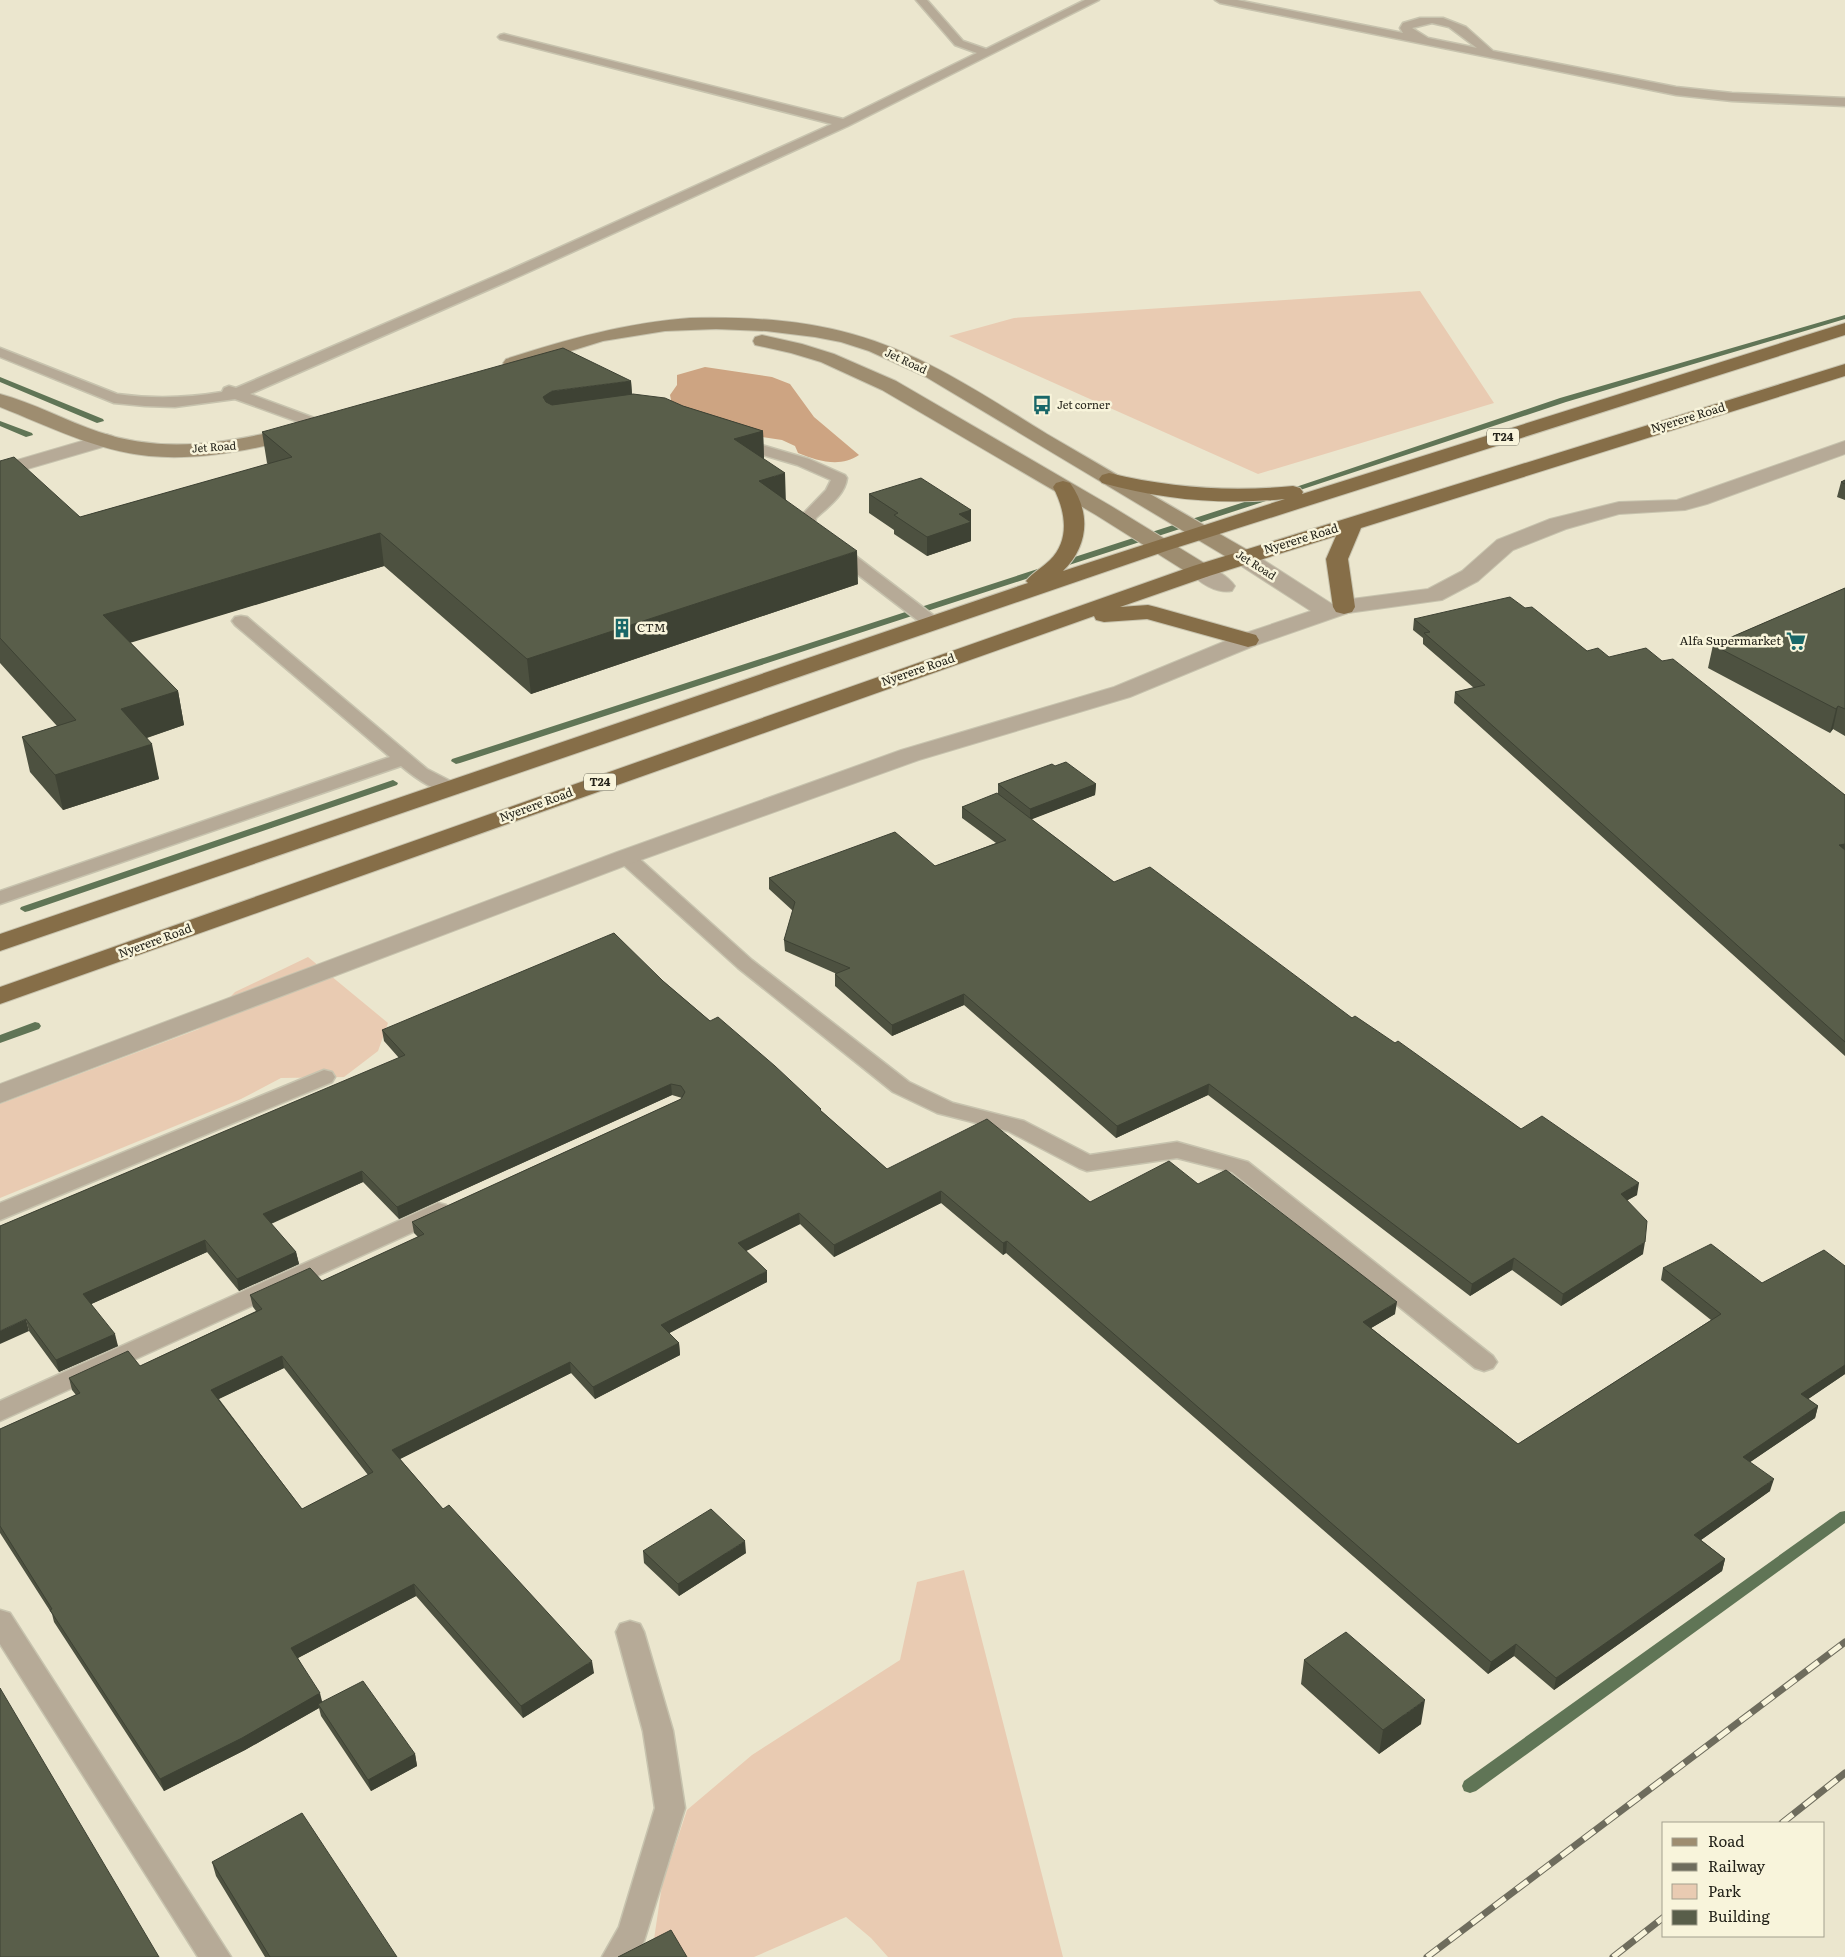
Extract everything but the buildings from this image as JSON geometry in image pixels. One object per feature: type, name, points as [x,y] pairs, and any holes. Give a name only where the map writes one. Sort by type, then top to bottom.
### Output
[{"type":"highway","name":"T24","points":[[0,943],[1161,544],[1202,533],[1845,329]]},
{"type":"highway","name":"Nyerere Road","points":[[0,996],[1201,571],[1845,370]]},
{"type":"highway","points":[[1109,479],[1138,488],[1219,497],[1298,491],[1364,481]]},
{"type":"highway","points":[[1004,597],[1046,576],[1063,559],[1072,542],[1076,524],[1072,500],[1063,487]]},
{"type":"highway","points":[[1336,610],[1339,583],[1337,559],[1352,523]]},
{"type":"highway","points":[[1064,618],[1148,612],[1248,640]]},
{"type":"main road","name":"Jet Road","points":[[1201,571],[1161,544],[926,407],[854,368],[791,346],[728,336],[666,337],[612,345],[495,373],[617,333],[665,327],[715,324],[755,324],[816,331],[897,355],[968,394],[1243,557]]},
{"type":"main road","name":"Jet Road","points":[[0,400],[106,440],[148,450],[198,449],[245,444],[329,422]]},
{"type":"street","points":[[0,470],[106,440]]},
{"type":"street","points":[[0,1094],[626,857],[910,755],[1122,692],[1248,640],[1336,610],[1434,595],[1470,576],[1505,546],[1558,524],[1619,508],[1678,506],[1700,500],[1845,447]]},
{"type":"street","name":"Jet Road","points":[[1243,557],[1336,610]]},
{"type":"street","name":"Jet Road","points":[[1201,571],[1224,586]]},
{"type":"lane","points":[[921,0],[959,43],[985,52]]},
{"type":"lane","points":[[0,352],[114,398],[133,402],[179,403],[236,394],[517,272],[844,123],[1094,0]]},
{"type":"lane","points":[[1220,0],[1676,91],[1732,97],[1845,102]]},
{"type":"lane","points":[[1437,44],[1408,32],[1407,25],[1425,21],[1455,24],[1489,53]]},
{"type":"lane","points":[[504,37],[844,123]]},
{"type":"lane","points":[[217,386],[236,394],[329,422]]},
{"type":"lane","points":[[719,438],[803,462],[839,478],[839,482],[834,490],[808,517],[812,531],[931,622]]},
{"type":"lane","points":[[241,621],[420,773],[451,788]]},
{"type":"lane","points":[[0,898],[404,760]]},
{"type":"lane","points":[[626,857],[745,964],[901,1088],[945,1108],[1016,1126],[1087,1163],[1177,1150],[1240,1167],[1484,1362]]},
{"type":"lane","points":[[0,1212],[324,1077]]},
{"type":"lane","points":[[0,1412],[457,1202]]},
{"type":"lane","points":[[0,1621],[215,1957]]},
{"type":"lane","points":[[618,1957],[633,1931],[670,1808],[658,1731],[630,1632]]},
{"type":"green space","points":[[1420,291],[1494,403],[1258,474],[949,336],[1014,318]]},
{"type":"green space","points":[[308,957],[388,1023],[378,1051],[344,1077],[281,1078],[241,1099],[0,1198],[0,1104],[199,1029],[235,992]]},
{"type":"green space","points":[[964,1570],[1063,1957],[888,1957],[871,1938],[846,1917],[754,1957],[666,1957],[653,1946],[662,1885],[687,1810],[752,1755],[900,1660],[917,1582]]},
{"type":"shaded area","points":[[705,367],[772,377],[790,384],[814,417],[859,455],[844,461],[821,461],[798,453],[795,446],[782,440],[756,436],[674,414],[670,395],[677,385],[677,375]]},
{"type":"waterway","points":[[1285,492],[1563,400],[1845,317]]},
{"type":"waterway","points":[[0,379],[100,421]]},
{"type":"waterway","points":[[0,423],[29,435]]},
{"type":"waterway","points":[[456,761],[1269,497]]},
{"type":"waterway","points":[[25,909],[393,783]]},
{"type":"waterway","points":[[0,1039],[35,1026]]},
{"type":"waterway","points":[[1470,1786],[1845,1516]]},
{"type":"railway","points":[[1427,1957],[1845,1642]]},
{"type":"railway","points":[[1783,1822],[1845,1773]]},
{"type":"railway","points":[[1613,1957],[1662,1919]]},
{"type":"place","name":"Jet corner","points":[[1042,405]]},
{"type":"place","name":"CTM","points":[[622,628]]},
{"type":"place","name":"Alfa Supermarket","points":[[1796,641]]}]
